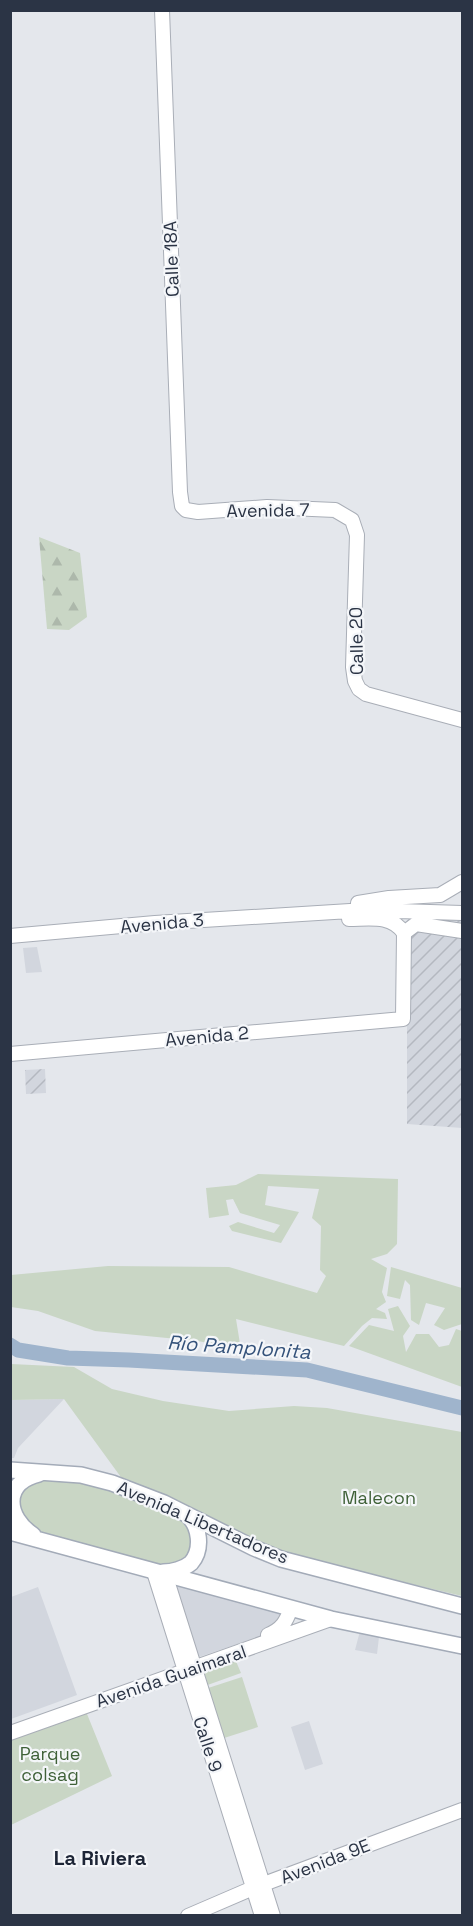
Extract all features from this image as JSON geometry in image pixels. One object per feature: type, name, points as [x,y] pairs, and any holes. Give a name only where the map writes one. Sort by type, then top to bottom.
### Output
[{"type":"main road","name":"Avenida Libertadores","points":[[10,1470],[81,1475],[112,1483],[181,1511],[281,1559],[462,1606]]},
{"type":"main road","points":[[40,1540],[18,1523],[12,1507],[12,1498],[22,1481],[45,1473]]},
{"type":"main road","points":[[158,1573],[171,1572],[190,1563],[197,1551],[199,1537],[196,1526],[181,1511]]},
{"type":"main road","points":[[10,1532],[332,1619],[462,1646]]},
{"type":"street","name":"Calle 18A","points":[[162,10],[182,506]]},
{"type":"street","name":"Avenida 7","points":[[182,506],[186,510],[198,512],[267,507],[335,510],[352,520]]},
{"type":"street","name":"Calle 20","points":[[352,520],[357,535],[354,635],[355,681],[359,689],[366,694],[462,720]]},
{"type":"street","points":[[308,914],[327,907],[389,898],[435,896],[446,893],[462,882]]},
{"type":"street","points":[[446,893],[458,894],[462,899]]},
{"type":"street","name":"Avenida 3","points":[[10,936],[155,923],[308,914],[399,910],[462,913]]},
{"type":"street","name":"Avenida 3","points":[[308,914],[334,919],[386,919],[397,924],[404,933]]},
{"type":"street","points":[[430,925],[457,921],[462,917]]},
{"type":"street","points":[[404,933],[416,924],[462,931]]},
{"type":"street","name":"Avenida 2","points":[[10,1054],[404,1019],[404,933]]},
{"type":"street","name":"Calle 9","points":[[158,1573],[260,1889],[273,1916]]},
{"type":"street","name":"Avenida Guaimaral","points":[[10,1733],[279,1630],[286,1622],[291,1608]]},
{"type":"street","name":"Avenida Guaimaral","points":[[10,1726],[332,1619]]},
{"type":"street","name":"Avenida 9E","points":[[188,1916],[462,1810]]},
{"type":"street","name":"Avenida 9E","points":[[209,1916],[260,1889],[462,1820]]},
{"type":"street","name":"Calle 9","points":[[260,1889],[262,1916]]},
{"type":"shaded area","points":[[462,912],[462,1128],[407,1124],[407,920]]},
{"type":"shaded area","points":[[37,947],[42,972],[26,973],[23,948]]},
{"type":"shaded area","points":[[45,1069],[46,1093],[26,1094],[25,1070]]},
{"type":"shaded area","points":[[64,1399],[18,1448],[14,1458],[11,1458],[10,1400]]},
{"type":"shaded area","points":[[170,1580],[282,1610],[276,1631],[193,1659]]},
{"type":"shaded area","points":[[38,1587],[77,1695],[11,1719],[11,1597]]},
{"type":"shaded area","points":[[360,1631],[379,1637],[377,1654],[355,1650]]},
{"type":"shaded area","points":[[309,1721],[323,1764],[305,1770],[291,1727]]},
{"type":"green space","points":[[39,537],[80,553],[87,617],[69,630],[47,629]]},
{"type":"green space","points":[[258,1174],[398,1179],[397,1244],[387,1254],[371,1259],[387,1268],[382,1292],[386,1302],[376,1309],[385,1313],[387,1319],[372,1318],[344,1346],[236,1319],[241,1350],[198,1341],[95,1331],[38,1311],[11,1307],[11,1275],[108,1266],[229,1267],[317,1293],[326,1276],[320,1270],[321,1226],[312,1218],[319,1189],[268,1186],[265,1205],[299,1212],[281,1243],[232,1231],[229,1226],[238,1222],[274,1233],[280,1225],[240,1213],[233,1199],[226,1200],[229,1215],[209,1218],[206,1188],[236,1185]]},
{"type":"green space","points":[[391,1267],[462,1288],[462,1324],[444,1330],[434,1325],[445,1308],[426,1303],[419,1325],[411,1320],[410,1285],[405,1280],[400,1299],[387,1296]]},
{"type":"green space","points":[[398,1306],[410,1326],[403,1336],[406,1352],[416,1334],[429,1334],[439,1347],[449,1345],[456,1329],[462,1331],[462,1387],[349,1346],[369,1325],[394,1331],[388,1309]]},
{"type":"green space","name":"Malecon","points":[[11,1364],[74,1367],[112,1389],[163,1401],[229,1411],[294,1406],[327,1408],[462,1432],[462,1596],[260,1548],[123,1480],[64,1399],[11,1400]]},
{"type":"green space","points":[[84,1478],[186,1518],[196,1539],[186,1560],[169,1568],[38,1533],[20,1522],[18,1490],[29,1480]]},
{"type":"green space","points":[[235,1659],[241,1673],[202,1687],[197,1672]]},
{"type":"green space","points":[[242,1677],[258,1727],[218,1740],[202,1690]]},
{"type":"green space","name":"Parque colsag","points":[[85,1709],[112,1776],[11,1825],[11,1737]]},
{"type":"waterway","name":"Río Pamplonita","points":[[10,1345],[18,1350],[68,1358],[307,1370],[462,1408]]},
{"type":"district","name":"La Riviera","points":[[100,1858]]}]
